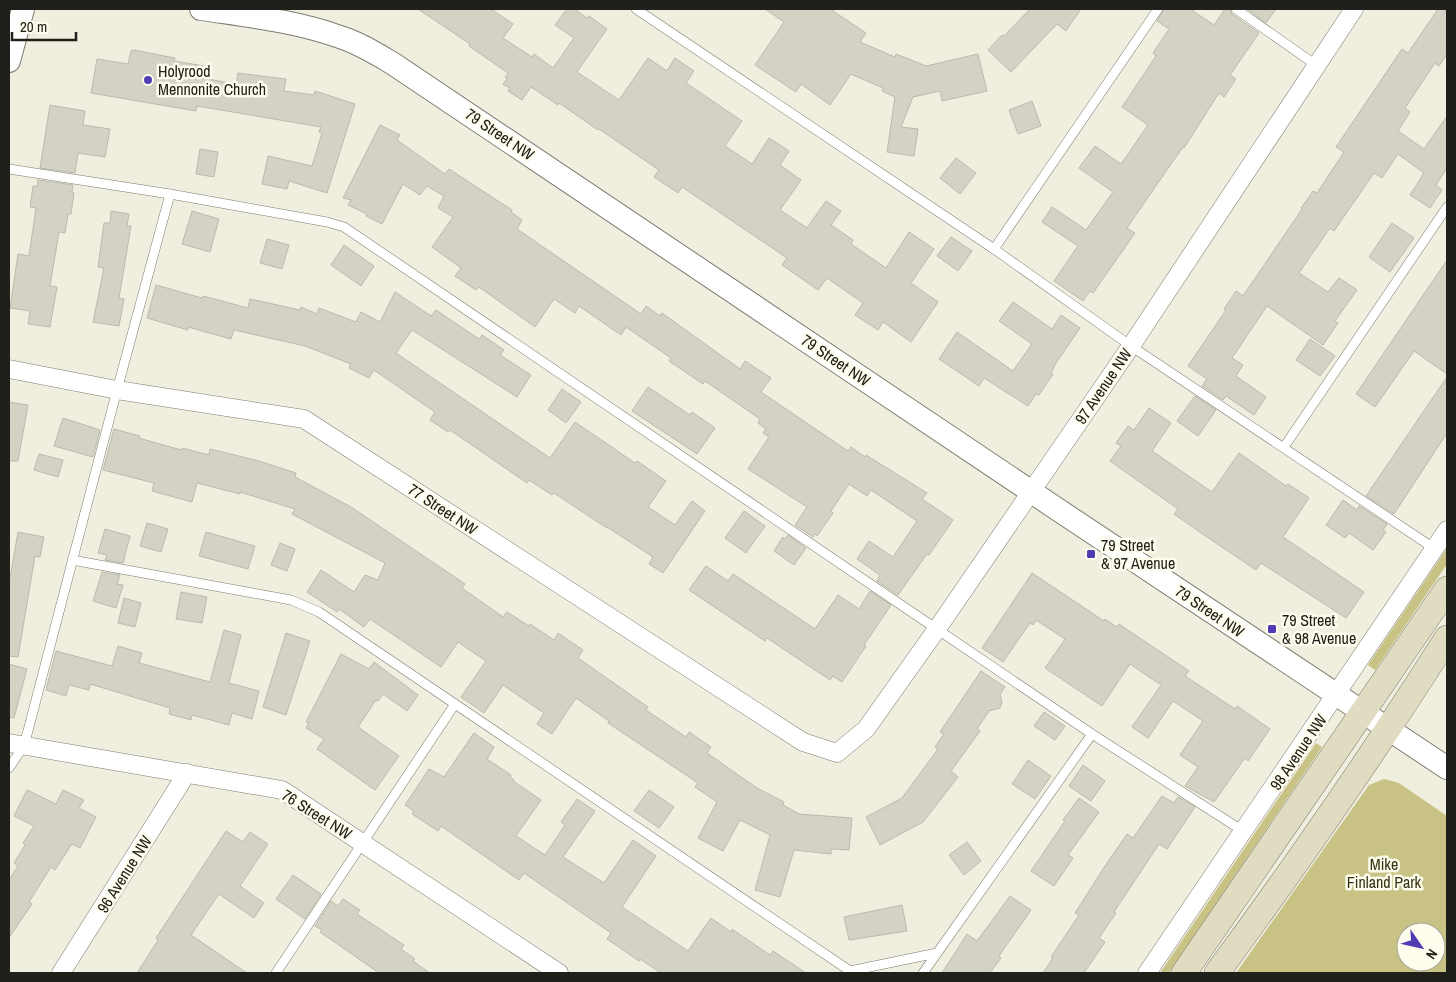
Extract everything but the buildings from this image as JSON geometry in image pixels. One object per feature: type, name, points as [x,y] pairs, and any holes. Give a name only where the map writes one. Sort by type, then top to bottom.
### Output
[{"type":"main road","name":"98 Avenue NW","points":[[1184,973],[1447,590]]},
{"type":"main road","points":[[1216,973],[1277,892],[1389,729],[1447,638]]},
{"type":"street","points":[[9,61],[23,9]]},
{"type":"street","name":"79 Street NW","points":[[201,9],[301,25],[341,37],[367,48],[458,106],[1447,768]]},
{"type":"street","name":"97 Avenue NW","points":[[837,753],[866,729],[937,629],[1130,346],[1354,9]]},
{"type":"street","name":"77 Street NW","points":[[9,369],[117,390],[304,419],[803,742],[837,753]]},
{"type":"street","name":"98 Avenue NW","points":[[1147,973],[1447,530]]},
{"type":"street","name":"76 Street NW","points":[[16,744],[282,790],[559,973]]},
{"type":"street","name":"96 Avenue NW","points":[[61,973],[187,773]]},
{"type":"lane","points":[[636,9],[994,249],[1130,346],[1435,549]]},
{"type":"lane","points":[[994,249],[1158,9]]},
{"type":"lane","points":[[1236,9],[1316,65]]},
{"type":"lane","points":[[9,169],[170,194],[327,222],[344,227],[1092,734],[1243,831]]},
{"type":"lane","points":[[9,768],[72,560],[170,194]]},
{"type":"lane","points":[[1284,447],[1447,207]]},
{"type":"lane","points":[[72,560],[291,600],[319,612],[852,972],[937,953]]},
{"type":"lane","points":[[276,973],[455,704]]},
{"type":"lane","points":[[923,973],[1092,734]]},
{"type":"green space","points":[[1447,548],[1447,564],[1375,670],[1368,665]]},
{"type":"green space","points":[[1316,743],[1322,747],[1169,973],[1160,973]]},
{"type":"green space","name":"Mike Finland Park","points":[[1384,779],[1399,783],[1447,816],[1447,973],[1236,973],[1369,785]]},
{"type":"place","name":"Holyrood Mennonite Church","points":[[148,80]]},
{"type":"place","name":"79 Street & 97 Avenue","points":[[1091,554]]},
{"type":"place","name":"79 Street & 98 Avenue","points":[[1272,629]]}]
